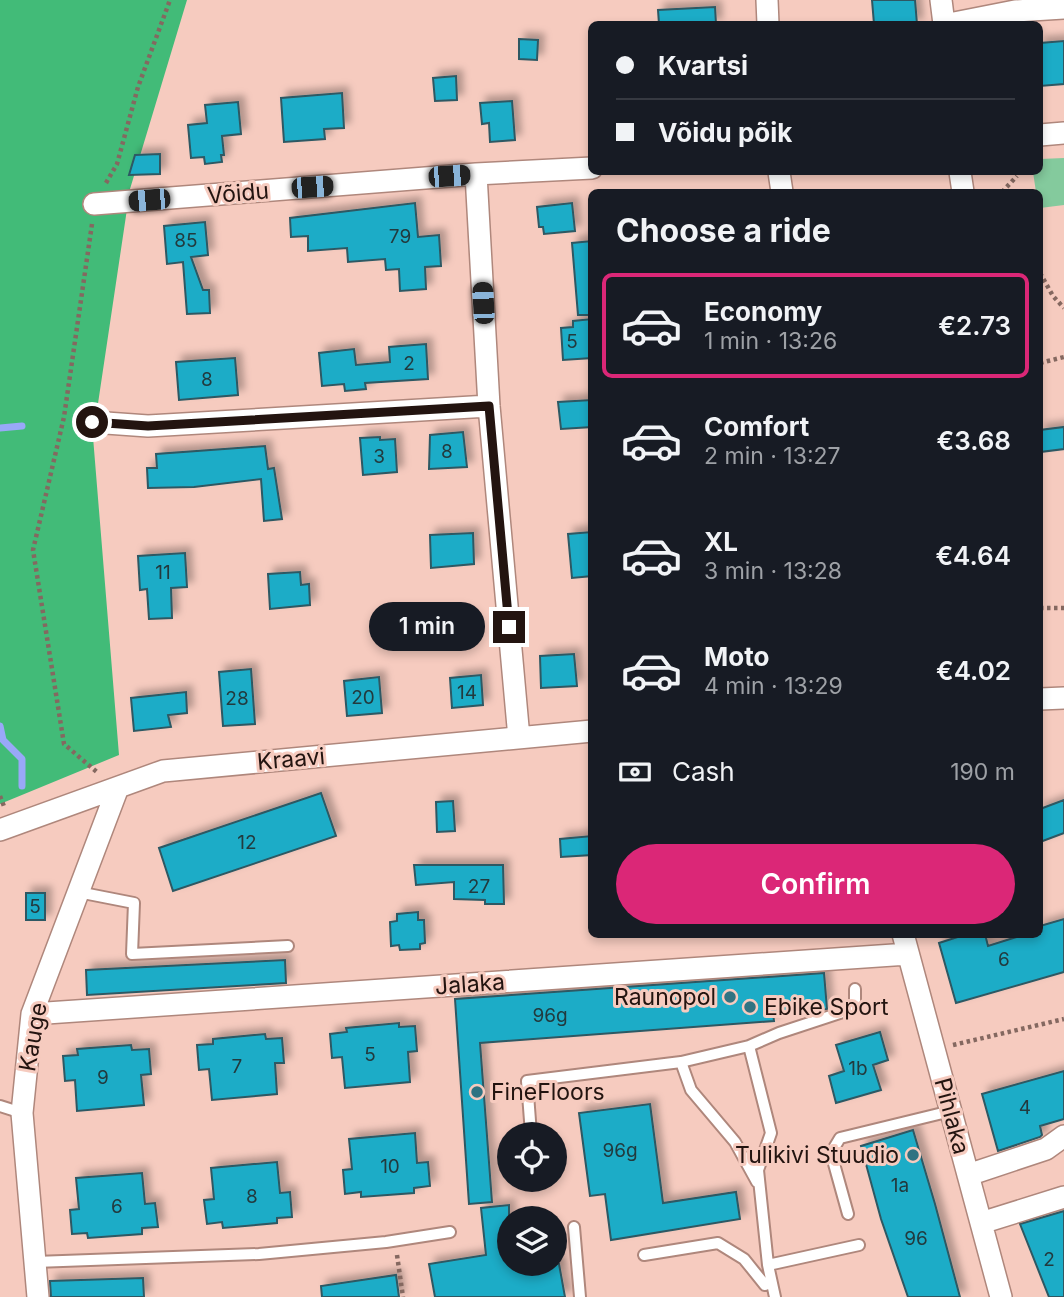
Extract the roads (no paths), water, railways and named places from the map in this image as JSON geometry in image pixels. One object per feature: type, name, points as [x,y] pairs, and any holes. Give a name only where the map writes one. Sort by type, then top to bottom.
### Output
[{"type":"street","points":[[767,0],[768,21]]},
{"type":"street","points":[[942,0],[944,21]]},
{"type":"street","points":[[964,21],[1015,11],[1064,8]]},
{"type":"street","points":[[1043,135],[1064,133]]},
{"type":"street","name":"Võidu","points":[[94,204],[476,174],[588,168]]},
{"type":"street","points":[[476,174],[489,406],[519,737]]},
{"type":"street","points":[[92,422],[148,426],[489,406]]},
{"type":"street","points":[[1043,699],[1064,698]]},
{"type":"street","name":"Kraavi","points":[[0,830],[117,790],[163,771],[588,731]]},
{"type":"street","name":"Kauge","points":[[38,1297],[22,1113],[32,1014],[117,790]]},
{"type":"street","name":"Jalaka","points":[[32,1014],[905,944]]},
{"type":"street","name":"Pihlaka","points":[[905,944],[1001,1297]]},
{"type":"street","points":[[968,1175],[1046,1149],[1064,1136]]},
{"type":"street","points":[[981,1223],[1064,1197]]},
{"type":"lane","points":[[78,892],[134,903],[132,954],[288,946]]},
{"type":"lane","points":[[530,1122],[527,1081],[681,1062],[749,1046],[779,1033],[855,1008],[855,989]]},
{"type":"lane","points":[[749,1046],[771,1133],[758,1170],[768,1265],[775,1297]]},
{"type":"lane","points":[[681,1062],[691,1090],[735,1142],[760,1187]]},
{"type":"lane","points":[[0,1106],[22,1113]]},
{"type":"lane","points":[[848,1214],[831,1153],[840,1138],[951,1111]]},
{"type":"lane","points":[[575,1227],[580,1297]]},
{"type":"lane","points":[[35,1262],[259,1254],[395,1241],[450,1232]]},
{"type":"lane","points":[[643,1255],[718,1243],[744,1259],[765,1285]]},
{"type":"lane","points":[[768,1265],[859,1245]]},
{"type":"waterway","points":[[0,428],[22,426]]},
{"type":"waterway","points":[[0,726],[3,740],[22,759],[22,786]]},
{"type":"place","name":"Raunopol","points":[[730,997]]},
{"type":"place","name":"Ebike Sport","points":[[750,1007]]},
{"type":"place","name":"FineFloors","points":[[477,1092]]},
{"type":"place","name":"Tulikivi Stuudio","points":[[913,1155]]}]
